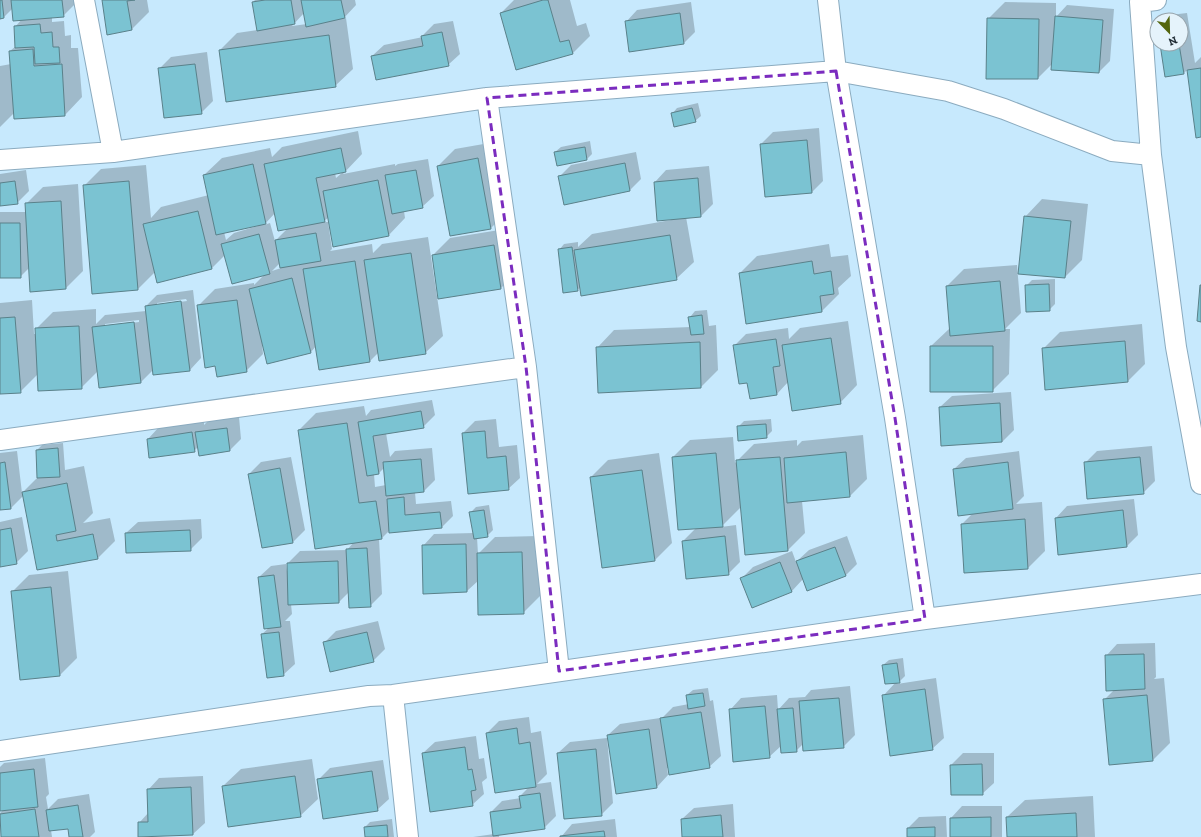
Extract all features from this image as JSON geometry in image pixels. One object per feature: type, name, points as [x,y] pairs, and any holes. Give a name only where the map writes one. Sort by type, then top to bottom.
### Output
[{"type":"street","points":[[84,0],[112,152]]},
{"type":"street","points":[[828,0],[836,70],[895,418],[924,619]]},
{"type":"street","points":[[1156,0],[1140,2],[1151,155],[1176,347],[1201,484]]},
{"type":"street","points":[[0,160],[112,152],[487,98],[836,70],[948,90],[1112,151],[1151,155]]},
{"type":"street","points":[[487,98],[526,367],[559,671]]},
{"type":"street","points":[[0,440],[526,367]]},
{"type":"street","points":[[0,751],[369,696],[559,671],[924,619],[1201,584]]},
{"type":"street","points":[[393,694],[408,837]]},
{"type":"highlighted area","points":[[836,71],[895,418],[925,619],[559,671],[526,367],[487,98]]},
{"type":"building","points":[[0,0],[2,0],[4,18],[0,19]]},
{"type":"building","points":[[11,0],[62,0],[64,17],[13,21]]},
{"type":"building","points":[[102,0],[135,0],[127,1],[132,30],[107,35]]},
{"type":"building","points":[[265,0],[291,0],[295,24],[257,31],[252,2]]},
{"type":"building","points":[[301,0],[341,0],[345,18],[306,27]]},
{"type":"building","points":[[543,0],[548,0],[560,42],[569,40],[573,54],[516,70],[500,13]]},
{"type":"building","points":[[680,13],[684,44],[629,52],[625,21]]},
{"type":"building","points":[[1055,16],[1103,20],[1099,73],[1051,70]]},
{"type":"building","points":[[987,18],[1039,19],[1038,79],[986,79]]},
{"type":"building","points":[[40,24],[41,33],[52,32],[53,47],[59,47],[60,63],[35,64],[34,47],[15,48],[14,26]]},
{"type":"building","points":[[442,32],[449,66],[376,80],[371,56],[423,46],[421,36]]},
{"type":"building","points":[[329,35],[336,87],[226,102],[219,50]]},
{"type":"building","points":[[33,49],[34,66],[62,64],[65,116],[14,119],[9,51]]},
{"type":"building","points":[[1161,52],[1180,52],[1184,74],[1165,77]]},
{"type":"building","points":[[195,64],[202,114],[164,118],[158,68]]},
{"type":"building","points":[[1201,68],[1201,137],[1196,138],[1187,70]]},
{"type":"building","points":[[692,108],[696,122],[674,127],[671,113]]},
{"type":"building","points":[[807,140],[812,193],[765,197],[760,144]]},
{"type":"building","points":[[585,147],[587,160],[557,166],[554,152]]},
{"type":"building","points":[[341,148],[346,172],[316,178],[325,222],[278,231],[264,164]]},
{"type":"building","points":[[478,158],[491,229],[450,236],[437,166]]},
{"type":"building","points":[[625,163],[630,191],[564,205],[558,176]]},
{"type":"building","points":[[253,164],[266,224],[216,235],[203,175]]},
{"type":"building","points":[[416,170],[423,208],[392,214],[385,175]]},
{"type":"building","points":[[698,178],[701,217],[657,221],[654,182]]},
{"type":"building","points":[[378,180],[389,236],[333,247],[323,191]]},
{"type":"building","points":[[15,181],[18,204],[0,206],[0,183]]},
{"type":"building","points":[[129,181],[138,290],[92,294],[83,185]]},
{"type":"building","points":[[61,201],[66,289],[30,292],[25,203]]},
{"type":"building","points":[[198,211],[212,269],[157,283],[143,224]]},
{"type":"building","points":[[1024,216],[1071,221],[1065,278],[1018,274]]},
{"type":"building","points":[[0,223],[20,223],[21,278],[0,278]]},
{"type":"building","points":[[316,233],[321,261],[280,268],[275,240]]},
{"type":"building","points":[[259,234],[270,274],[232,284],[221,244]]},
{"type":"building","points":[[670,235],[677,280],[581,296],[574,250]]},
{"type":"building","points":[[494,245],[501,289],[438,299],[432,255]]},
{"type":"building","points":[[572,247],[578,291],[563,293],[558,249]]},
{"type":"building","points":[[411,253],[426,354],[379,361],[364,260]]},
{"type":"building","points":[[355,261],[370,362],[319,370],[303,269]]},
{"type":"building","points":[[812,261],[814,274],[831,271],[834,294],[820,296],[822,312],[746,324],[739,273]]},
{"type":"building","points":[[292,278],[311,353],[267,364],[249,289]]},
{"type":"building","points":[[1000,281],[1005,331],[950,336],[946,286]]},
{"type":"building","points":[[1049,284],[1050,311],[1026,312],[1025,285]]},
{"type":"building","points":[[1201,285],[1201,322],[1197,321]]},
{"type":"building","points":[[237,300],[247,372],[217,377],[215,366],[205,368],[197,305]]},
{"type":"building","points":[[181,301],[190,371],[153,375],[145,306]]},
{"type":"building","points":[[702,315],[704,334],[691,335],[688,317]]},
{"type":"building","points":[[15,317],[21,393],[0,394],[0,318]]},
{"type":"building","points":[[134,322],[141,383],[99,388],[92,327]]},
{"type":"building","points":[[79,326],[82,389],[38,391],[35,328]]},
{"type":"building","points":[[831,338],[841,404],[792,411],[782,345]]},
{"type":"building","points":[[776,339],[780,366],[773,367],[777,395],[750,399],[747,383],[739,384],[733,345]]},
{"type":"building","points":[[1125,341],[1128,382],[1045,390],[1042,348]]},
{"type":"building","points":[[700,342],[701,388],[598,393],[596,347]]},
{"type":"building","points":[[930,346],[993,346],[993,392],[930,392]]},
{"type":"building","points":[[1000,403],[1002,442],[941,446],[939,407]]},
{"type":"building","points":[[421,411],[424,428],[373,436],[379,474],[367,476],[358,422]]},
{"type":"building","points":[[347,423],[359,503],[376,501],[382,539],[315,549],[298,430]]},
{"type":"building","points":[[766,424],[767,438],[738,441],[737,426]]},
{"type":"building","points":[[227,428],[230,451],[199,456],[195,432]]},
{"type":"building","points":[[485,431],[487,458],[506,456],[509,490],[468,494],[462,433]]},
{"type":"building","points":[[192,432],[195,452],[149,458],[147,439]]},
{"type":"building","points":[[58,448],[60,477],[37,478],[36,450]]},
{"type":"building","points":[[846,452],[850,497],[787,503],[784,458]]},
{"type":"building","points":[[716,453],[723,527],[678,530],[672,457]]},
{"type":"building","points":[[780,457],[788,551],[745,555],[736,460]]},
{"type":"building","points":[[1140,457],[1144,494],[1087,499],[1084,462]]},
{"type":"building","points":[[421,459],[424,492],[386,496],[383,462]]},
{"type":"building","points":[[5,462],[11,509],[0,510],[0,463]]},
{"type":"building","points":[[1008,462],[1013,509],[958,516],[953,469]]},
{"type":"building","points":[[280,468],[293,543],[262,548],[248,474]]},
{"type":"building","points":[[642,470],[655,561],[602,568],[590,477]]},
{"type":"building","points":[[67,483],[76,531],[56,535],[57,541],[93,534],[98,559],[37,570],[22,492]]},
{"type":"building","points":[[404,497],[405,515],[440,512],[442,528],[389,533],[387,499]]},
{"type":"building","points":[[484,510],[488,537],[474,539],[469,512]]},
{"type":"building","points":[[1123,510],[1127,547],[1058,555],[1055,518]]},
{"type":"building","points":[[1025,519],[1028,569],[964,573],[961,524]]},
{"type":"building","points":[[11,528],[17,564],[0,567],[0,530]]},
{"type":"building","points":[[190,530],[191,551],[126,553],[125,533]]},
{"type":"building","points":[[725,536],[729,575],[686,579],[682,541]]},
{"type":"building","points":[[466,544],[467,592],[423,594],[422,545]]},
{"type":"building","points":[[835,547],[846,576],[807,591],[796,561]]},
{"type":"building","points":[[367,548],[371,607],[349,608],[346,549]]},
{"type":"building","points":[[522,552],[524,614],[478,615],[477,553]]},
{"type":"building","points":[[338,561],[339,603],[288,605],[287,563]]},
{"type":"building","points":[[780,562],[792,592],[752,608],[740,578]]},
{"type":"building","points":[[274,575],[281,627],[264,629],[258,577]]},
{"type":"building","points":[[51,587],[60,676],[20,680],[11,591]]},
{"type":"building","points":[[279,632],[284,676],[267,678],[261,634]]},
{"type":"building","points":[[367,632],[374,662],[330,672],[323,642]]},
{"type":"building","points":[[1144,654],[1145,689],[1106,691],[1105,655]]},
{"type":"building","points":[[897,663],[900,683],[885,684],[882,665]]},
{"type":"building","points":[[925,689],[933,750],[890,756],[882,695]]},
{"type":"building","points":[[703,693],[705,706],[688,709],[686,695]]},
{"type":"building","points":[[1147,695],[1153,761],[1109,765],[1103,699]]},
{"type":"building","points":[[839,698],[844,748],[803,751],[799,701]]},
{"type":"building","points":[[765,706],[770,758],[733,762],[729,709]]},
{"type":"building","points":[[793,708],[797,752],[781,753],[777,709]]},
{"type":"building","points":[[701,712],[710,768],[669,775],[660,718]]},
{"type":"building","points":[[517,728],[519,744],[530,742],[536,787],[495,793],[486,733]]},
{"type":"building","points":[[649,729],[657,788],[616,794],[607,735]]},
{"type":"building","points":[[465,747],[468,770],[472,769],[476,790],[471,791],[473,806],[430,812],[422,753]]},
{"type":"building","points":[[596,749],[602,816],[564,819],[557,753]]},
{"type":"building","points":[[982,764],[983,795],[951,795],[950,765]]},
{"type":"building","points":[[34,769],[38,807],[0,811],[0,773]]},
{"type":"building","points":[[372,771],[378,811],[323,819],[317,779]]},
{"type":"building","points":[[295,776],[301,817],[228,827],[222,786]]},
{"type":"building","points":[[191,787],[193,835],[138,837],[138,822],[148,822],[147,789]]},
{"type":"building","points":[[540,793],[545,829],[493,836],[490,812],[521,808],[519,796]]},
{"type":"building","points":[[78,805],[83,837],[69,837],[68,829],[49,831],[46,810]]},
{"type":"building","points":[[35,809],[39,837],[1,837],[0,814]]},
{"type":"building","points":[[1076,813],[1077,837],[1007,837],[1006,817]]},
{"type":"building","points":[[721,815],[723,837],[682,837],[681,819]]},
{"type":"building","points":[[991,817],[991,837],[950,837],[950,818]]},
{"type":"building","points":[[387,825],[388,837],[365,837],[364,827]]},
{"type":"building","points":[[935,827],[935,837],[907,837],[907,828]]},
{"type":"building","points":[[604,831],[605,837],[560,837],[560,836]]}]
